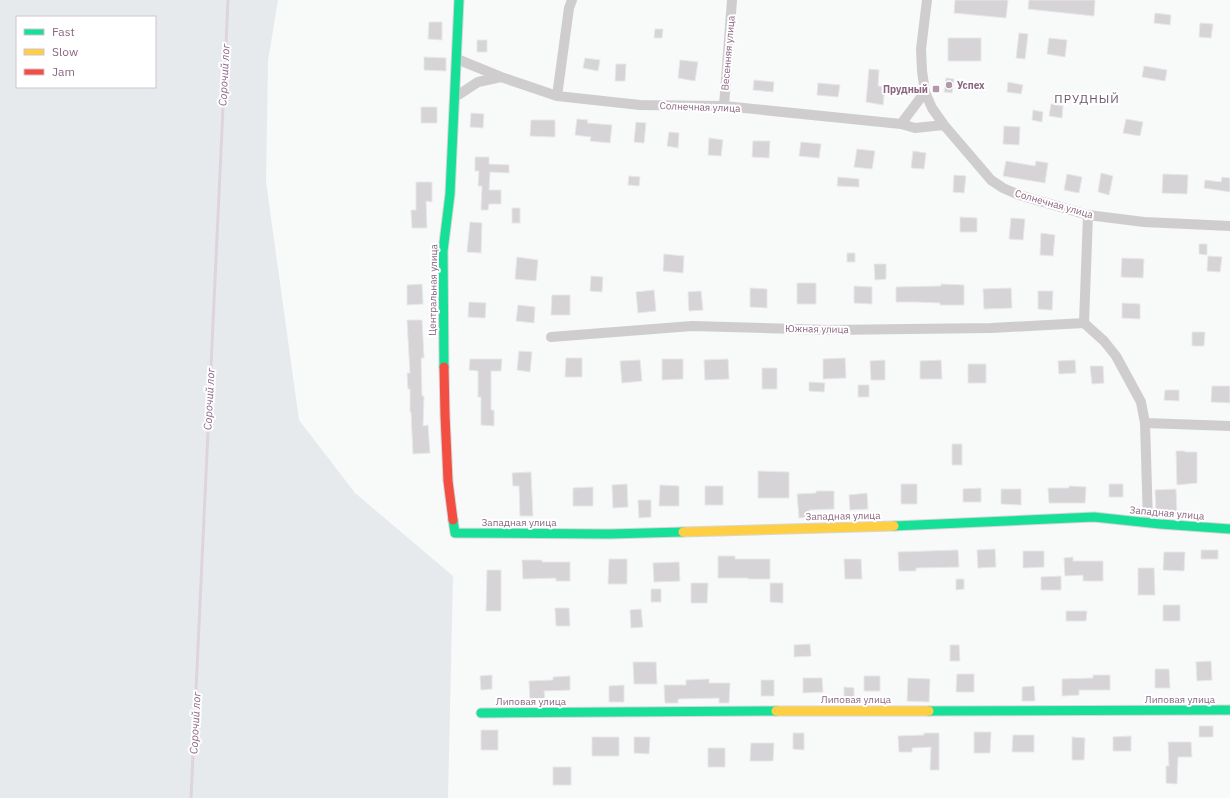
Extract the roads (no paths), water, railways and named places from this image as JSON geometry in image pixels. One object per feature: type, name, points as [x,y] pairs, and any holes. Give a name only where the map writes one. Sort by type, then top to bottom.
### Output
[{"type":"street","name":"Центральная улица","points":[[455,533],[448,481],[445,415],[443,259],[450,194],[459,0]]},
{"type":"street","points":[[557,96],[569,8],[572,0]]},
{"type":"street","name":"Весенняя улица","points":[[724,106],[732,0]]},
{"type":"street","name":"Солнечная улица","points":[[927,0],[921,49],[925,92],[932,108],[944,125],[991,180],[1003,188],[1019,195],[1088,215],[1144,222],[1230,226]]},
{"type":"street","name":"Солнечная улица","points":[[457,59],[501,77],[557,96],[640,106],[724,106],[901,124],[915,128],[944,125]]},
{"type":"street","points":[[455,98],[478,82],[501,77]]},
{"type":"street","points":[[901,124],[925,92]]},
{"type":"street","points":[[1088,215],[1084,323],[1104,341],[1116,356],[1141,402],[1144,423],[1148,522]]},
{"type":"street","name":"Южная улица","points":[[551,337],[692,326],[828,330],[992,328],[1084,323]]},
{"type":"street","points":[[1144,423],[1230,426]]},
{"type":"street","name":"Западная улица","points":[[455,533],[609,534],[869,527],[1094,517],[1230,529]]},
{"type":"street","name":"Липовая улица","points":[[481,713],[782,710],[1230,710]]},
{"type":"waterway","name":"Сорочий лог","points":[[191,798],[228,0]]},
{"type":"place","name":"Успех","points":[[949,85]]},
{"type":"place","name":"Прудный","points":[[936,89]]},
{"type":"district","name":"ПРУДНЫЙ","points":[[1087,98]]}]
